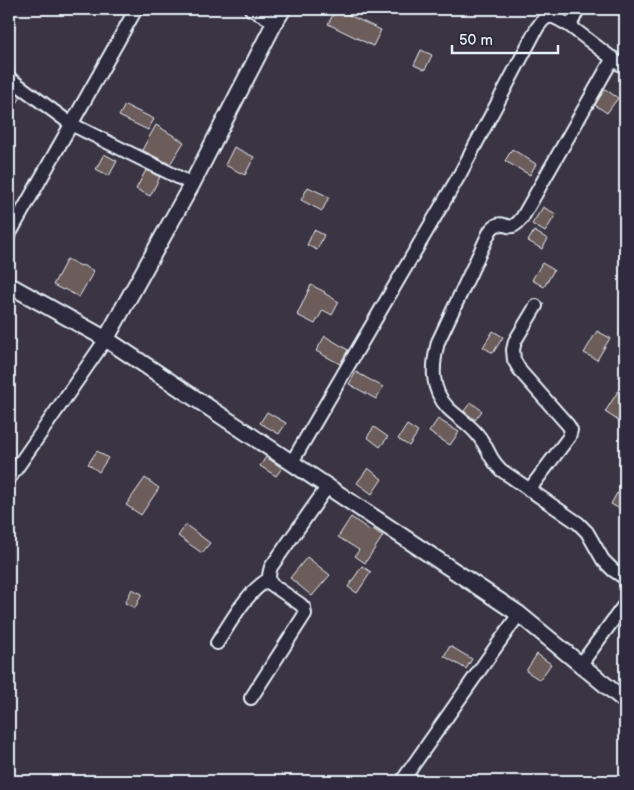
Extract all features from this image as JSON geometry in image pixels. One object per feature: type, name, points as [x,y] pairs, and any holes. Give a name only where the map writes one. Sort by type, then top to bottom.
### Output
[{"type":"street","points":[[9,235],[136,9]]},
{"type":"street","points":[[251,9],[275,22]]},
{"type":"street","points":[[9,476],[106,339],[192,184],[283,9]]},
{"type":"street","points":[[570,26],[578,9]]},
{"type":"street","points":[[292,462],[460,174],[543,19],[548,17],[555,18],[570,26],[625,66]]},
{"type":"street","points":[[613,58],[522,218],[516,225],[510,227],[500,224],[494,226],[490,231],[438,342],[434,359],[434,379],[438,395],[448,408],[477,433],[492,460],[500,470],[578,523],[587,532],[603,560],[625,578]]},
{"type":"street","points":[[9,78],[71,124],[192,184]]},
{"type":"street","points":[[9,285],[106,339],[520,614],[625,701]]},
{"type":"street","points":[[529,490],[569,436],[571,430],[520,372],[514,360],[513,350],[515,341],[536,306]]},
{"type":"street","points":[[251,698],[305,614],[304,608],[300,604],[271,584],[269,574],[328,486]]},
{"type":"street","points":[[217,643],[247,598],[260,584],[269,579]]},
{"type":"street","points":[[581,664],[625,604]]},
{"type":"street","points":[[402,781],[520,614]]},
{"type":"building","points":[[336,9],[381,30],[373,46],[328,24]]},
{"type":"building","points":[[421,50],[432,55],[425,70],[414,65]]},
{"type":"building","points":[[9,88],[21,97],[9,115]]},
{"type":"building","points":[[605,89],[618,98],[607,113],[595,105]]},
{"type":"building","points":[[125,105],[154,119],[148,130],[119,116]]},
{"type":"building","points":[[156,125],[184,142],[170,164],[142,150]]},
{"type":"building","points":[[234,147],[254,157],[245,175],[225,165]]},
{"type":"building","points":[[512,149],[536,164],[530,175],[505,161]]},
{"type":"building","points":[[104,154],[117,161],[109,176],[96,169]]},
{"type":"building","points":[[146,170],[160,177],[150,196],[136,189]]},
{"type":"building","points":[[308,187],[329,197],[322,211],[301,200]]},
{"type":"building","points":[[543,207],[556,214],[545,232],[532,224]]},
{"type":"building","points":[[314,230],[324,235],[317,250],[307,245]]},
{"type":"building","points":[[534,231],[548,239],[542,249],[528,241]]},
{"type":"building","points":[[67,259],[94,271],[79,297],[53,285]]},
{"type":"building","points":[[542,263],[554,270],[544,287],[532,280]]},
{"type":"building","points":[[311,285],[339,302],[332,315],[323,310],[315,324],[297,315]]},
{"type":"building","points":[[493,331],[503,337],[493,353],[483,347]]},
{"type":"building","points":[[597,331],[610,338],[597,360],[584,353]]},
{"type":"building","points":[[325,336],[348,350],[340,364],[316,351]]},
{"type":"building","points":[[356,372],[383,387],[376,399],[349,384]]},
{"type":"building","points":[[625,380],[625,425],[605,412]]},
{"type":"building","points":[[471,402],[482,411],[475,420],[464,411]]},
{"type":"building","points":[[267,412],[286,423],[279,434],[260,423]]},
{"type":"building","points":[[438,419],[459,432],[450,445],[429,432]]},
{"type":"building","points":[[407,425],[418,432],[409,446],[398,439]]},
{"type":"building","points":[[374,427],[388,437],[380,447],[367,437]]},
{"type":"building","points":[[97,451],[108,458],[99,472],[88,464]]},
{"type":"building","points":[[266,457],[282,468],[276,476],[260,466]]},
{"type":"building","points":[[368,468],[382,479],[372,494],[357,483]]},
{"type":"building","points":[[145,478],[159,488],[141,515],[126,505]]},
{"type":"building","points":[[617,493],[625,498],[625,512],[611,504]]},
{"type":"building","points":[[351,517],[371,531],[373,529],[383,536],[365,563],[355,556],[359,550],[338,537]]},
{"type":"building","points":[[186,525],[210,543],[202,553],[178,536]]},
{"type":"building","points":[[307,557],[330,575],[312,596],[290,578]]},
{"type":"building","points":[[362,566],[371,572],[357,593],[348,587]]},
{"type":"building","points":[[132,589],[142,594],[135,608],[125,603]]},
{"type":"building","points":[[450,646],[472,659],[466,669],[444,656]]},
{"type":"building","points":[[537,654],[551,664],[540,680],[526,671]]}]
